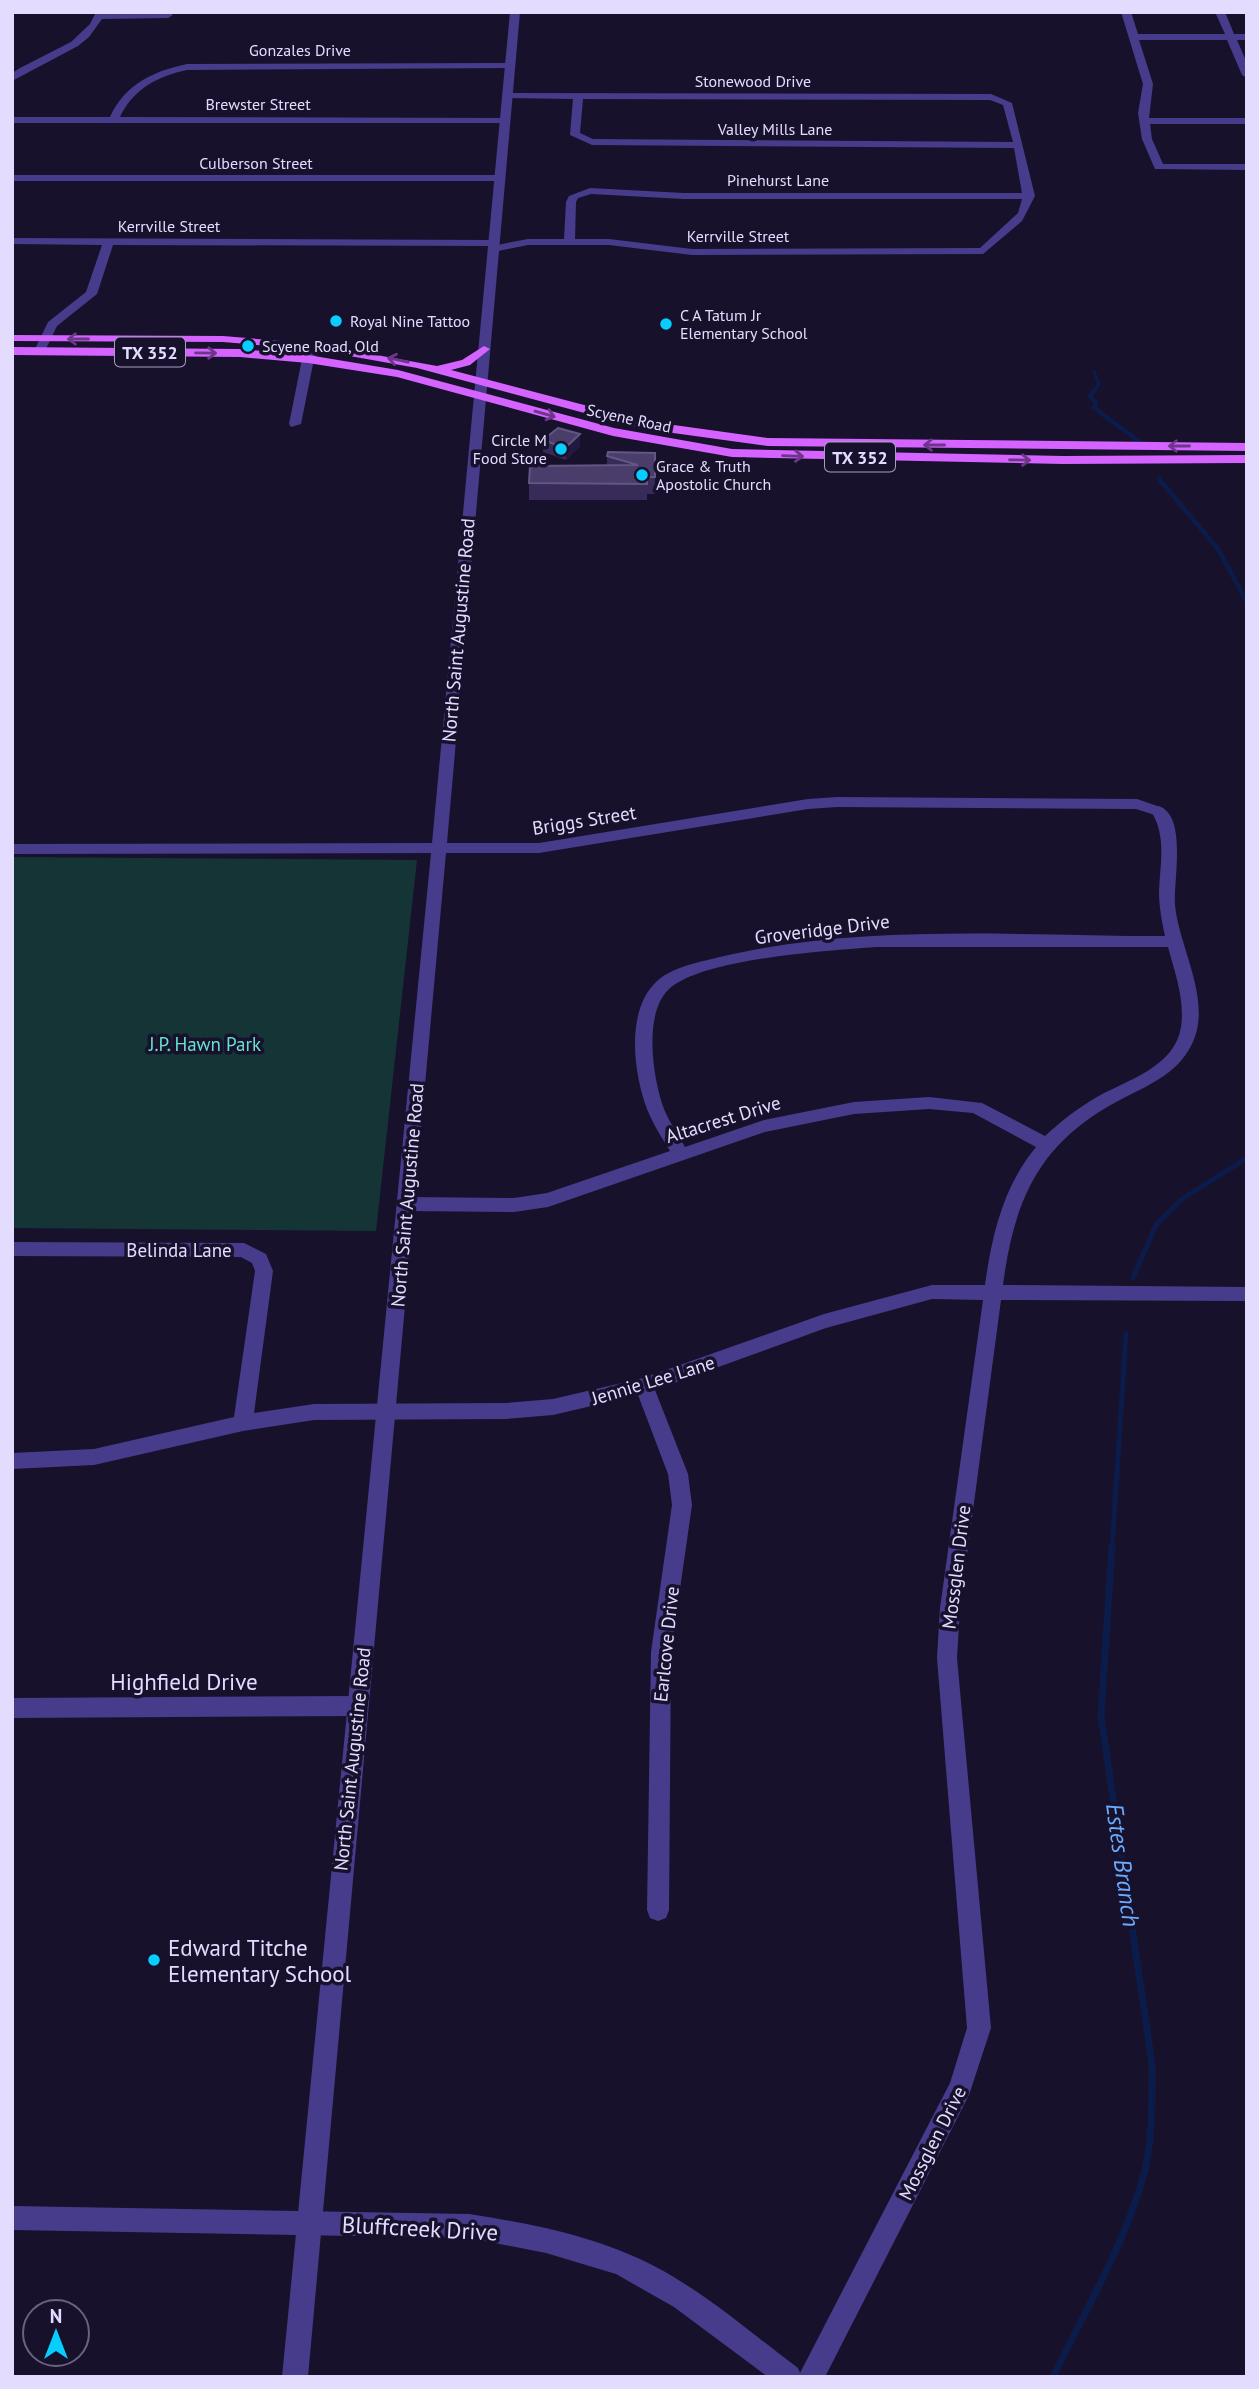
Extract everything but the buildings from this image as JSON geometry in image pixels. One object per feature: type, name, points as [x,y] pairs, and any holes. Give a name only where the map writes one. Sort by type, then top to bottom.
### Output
[{"type":"main road","name":"Scyene Road","points":[[12,338],[223,339],[316,346],[437,369],[480,388],[613,432],[732,453],[1063,460],[1247,459]]},
{"type":"main road","points":[[437,369],[466,363],[484,349]]},
{"type":"main road","name":"Scyene Road","points":[[12,351],[240,353],[308,359],[480,388],[644,425],[768,442],[1247,447]]},
{"type":"street","name":"North Saint Augustine Road","points":[[295,2377],[385,1412],[407,1204],[436,849],[454,691],[514,12]]},
{"type":"street","points":[[1126,12],[1148,84],[1143,107],[1144,121],[1147,139],[1159,167],[1247,167]]},
{"type":"street","points":[[1220,12],[1228,37],[1247,75]]},
{"type":"street","points":[[12,78],[29,66],[81,40],[100,14],[168,15]]},
{"type":"street","points":[[1132,37],[1247,37]]},
{"type":"street","name":"Gonzales Drive","points":[[114,120],[120,102],[129,92],[169,71],[187,67],[510,66]]},
{"type":"street","name":"Stonewood Drive","points":[[507,96],[985,96],[1007,103],[1017,145]]},
{"type":"street","name":"Valley Mills Lane","points":[[578,96],[575,135],[592,142],[1017,145]]},
{"type":"street","name":"Brewster Street","points":[[12,120],[504,120]]},
{"type":"street","points":[[1144,121],[1247,121]]},
{"type":"street","points":[[1017,145],[1030,196]]},
{"type":"street","name":"Culberson Street","points":[[12,178],[499,178]]},
{"type":"street","name":"Pinehurst Lane","points":[[569,242],[571,202],[574,196],[590,191],[684,196],[1030,196]]},
{"type":"street","name":"Kerrville Street","points":[[12,241],[493,246],[528,242],[609,242],[692,252],[983,251],[997,235],[1023,215],[1030,196]]},
{"type":"street","points":[[40,351],[55,320],[91,293],[109,242]]},
{"type":"street","points":[[295,424],[308,359],[316,346]]},
{"type":"street","name":"Briggs Street","points":[[12,849],[539,848],[808,804],[1137,804],[1158,811]]},
{"type":"street","name":"Mossglen Drive","points":[[811,2377],[961,2087],[979,2028],[947,1658],[950,1608],[999,1246],[1012,1200],[1047,1145],[1078,1118],[1150,1078],[1181,1052],[1190,1025],[1189,1002],[1174,943],[1166,890],[1171,850],[1164,819],[1158,811]]},
{"type":"street","name":"Groveridge Drive","points":[[680,1154],[647,1080],[646,1021],[652,997],[660,986],[685,971],[821,947],[875,941],[1174,943]]},
{"type":"street","name":"Altacrest Drive","points":[[407,1204],[514,1205],[548,1200],[764,1126],[814,1115],[929,1103],[976,1107],[1047,1145]]},
{"type":"street","name":"Belinda Lane","points":[[12,1249],[244,1250],[260,1259],[264,1271],[243,1423]]},
{"type":"street","name":"Jennie Lee Lane","points":[[12,1461],[94,1457],[243,1423],[314,1412],[553,1407],[644,1387],[824,1321],[932,1292],[1247,1294]]},
{"type":"street","name":"Earlcove Drive","points":[[644,1387],[678,1474],[682,1505],[660,1664],[658,1910]]},
{"type":"street","name":"Highfield Drive","points":[[12,1708],[357,1706]]},
{"type":"street","name":"Bluffcreek Drive","points":[[12,2218],[469,2226],[531,2235],[627,2267],[666,2287],[789,2377]]},
{"type":"green space","name":"J.P. Hawn Park","points":[[12,857],[417,860],[376,1231],[12,1228]]},
{"type":"waterway","name":"Estes Branch","points":[[1093,392],[1099,384],[1094,372]]},
{"type":"waterway","name":"Estes Branch","points":[[1095,390],[1090,396],[1096,403],[1094,408],[1140,442]]},
{"type":"waterway","name":"Estes Branch","points":[[1159,479],[1218,549],[1247,602]]},
{"type":"waterway","name":"Estes Branch","points":[[1133,1278],[1156,1225],[1182,1199],[1247,1158]]},
{"type":"waterway","name":"Estes Branch","points":[[1112,1548],[1126,1334]]},
{"type":"waterway","name":"Estes Branch","points":[[1053,2377],[1113,2256],[1134,2206],[1146,2167],[1151,2123],[1152,2064],[1101,1716],[1112,1546]]},
{"type":"place","name":"Royal Nine Tattoo","points":[[336,321]]},
{"type":"place","name":"C A Tatum Jr Elementary School","points":[[666,324]]},
{"type":"place","name":"Scyene Road, Old","points":[[248,346]]},
{"type":"place","name":"Circle M Food Store","points":[[561,449]]},
{"type":"place","name":"Grace & Truth Apostolic Church","points":[[642,475]]},
{"type":"place","name":"Edward Titche Elementary School","points":[[154,1960]]}]
